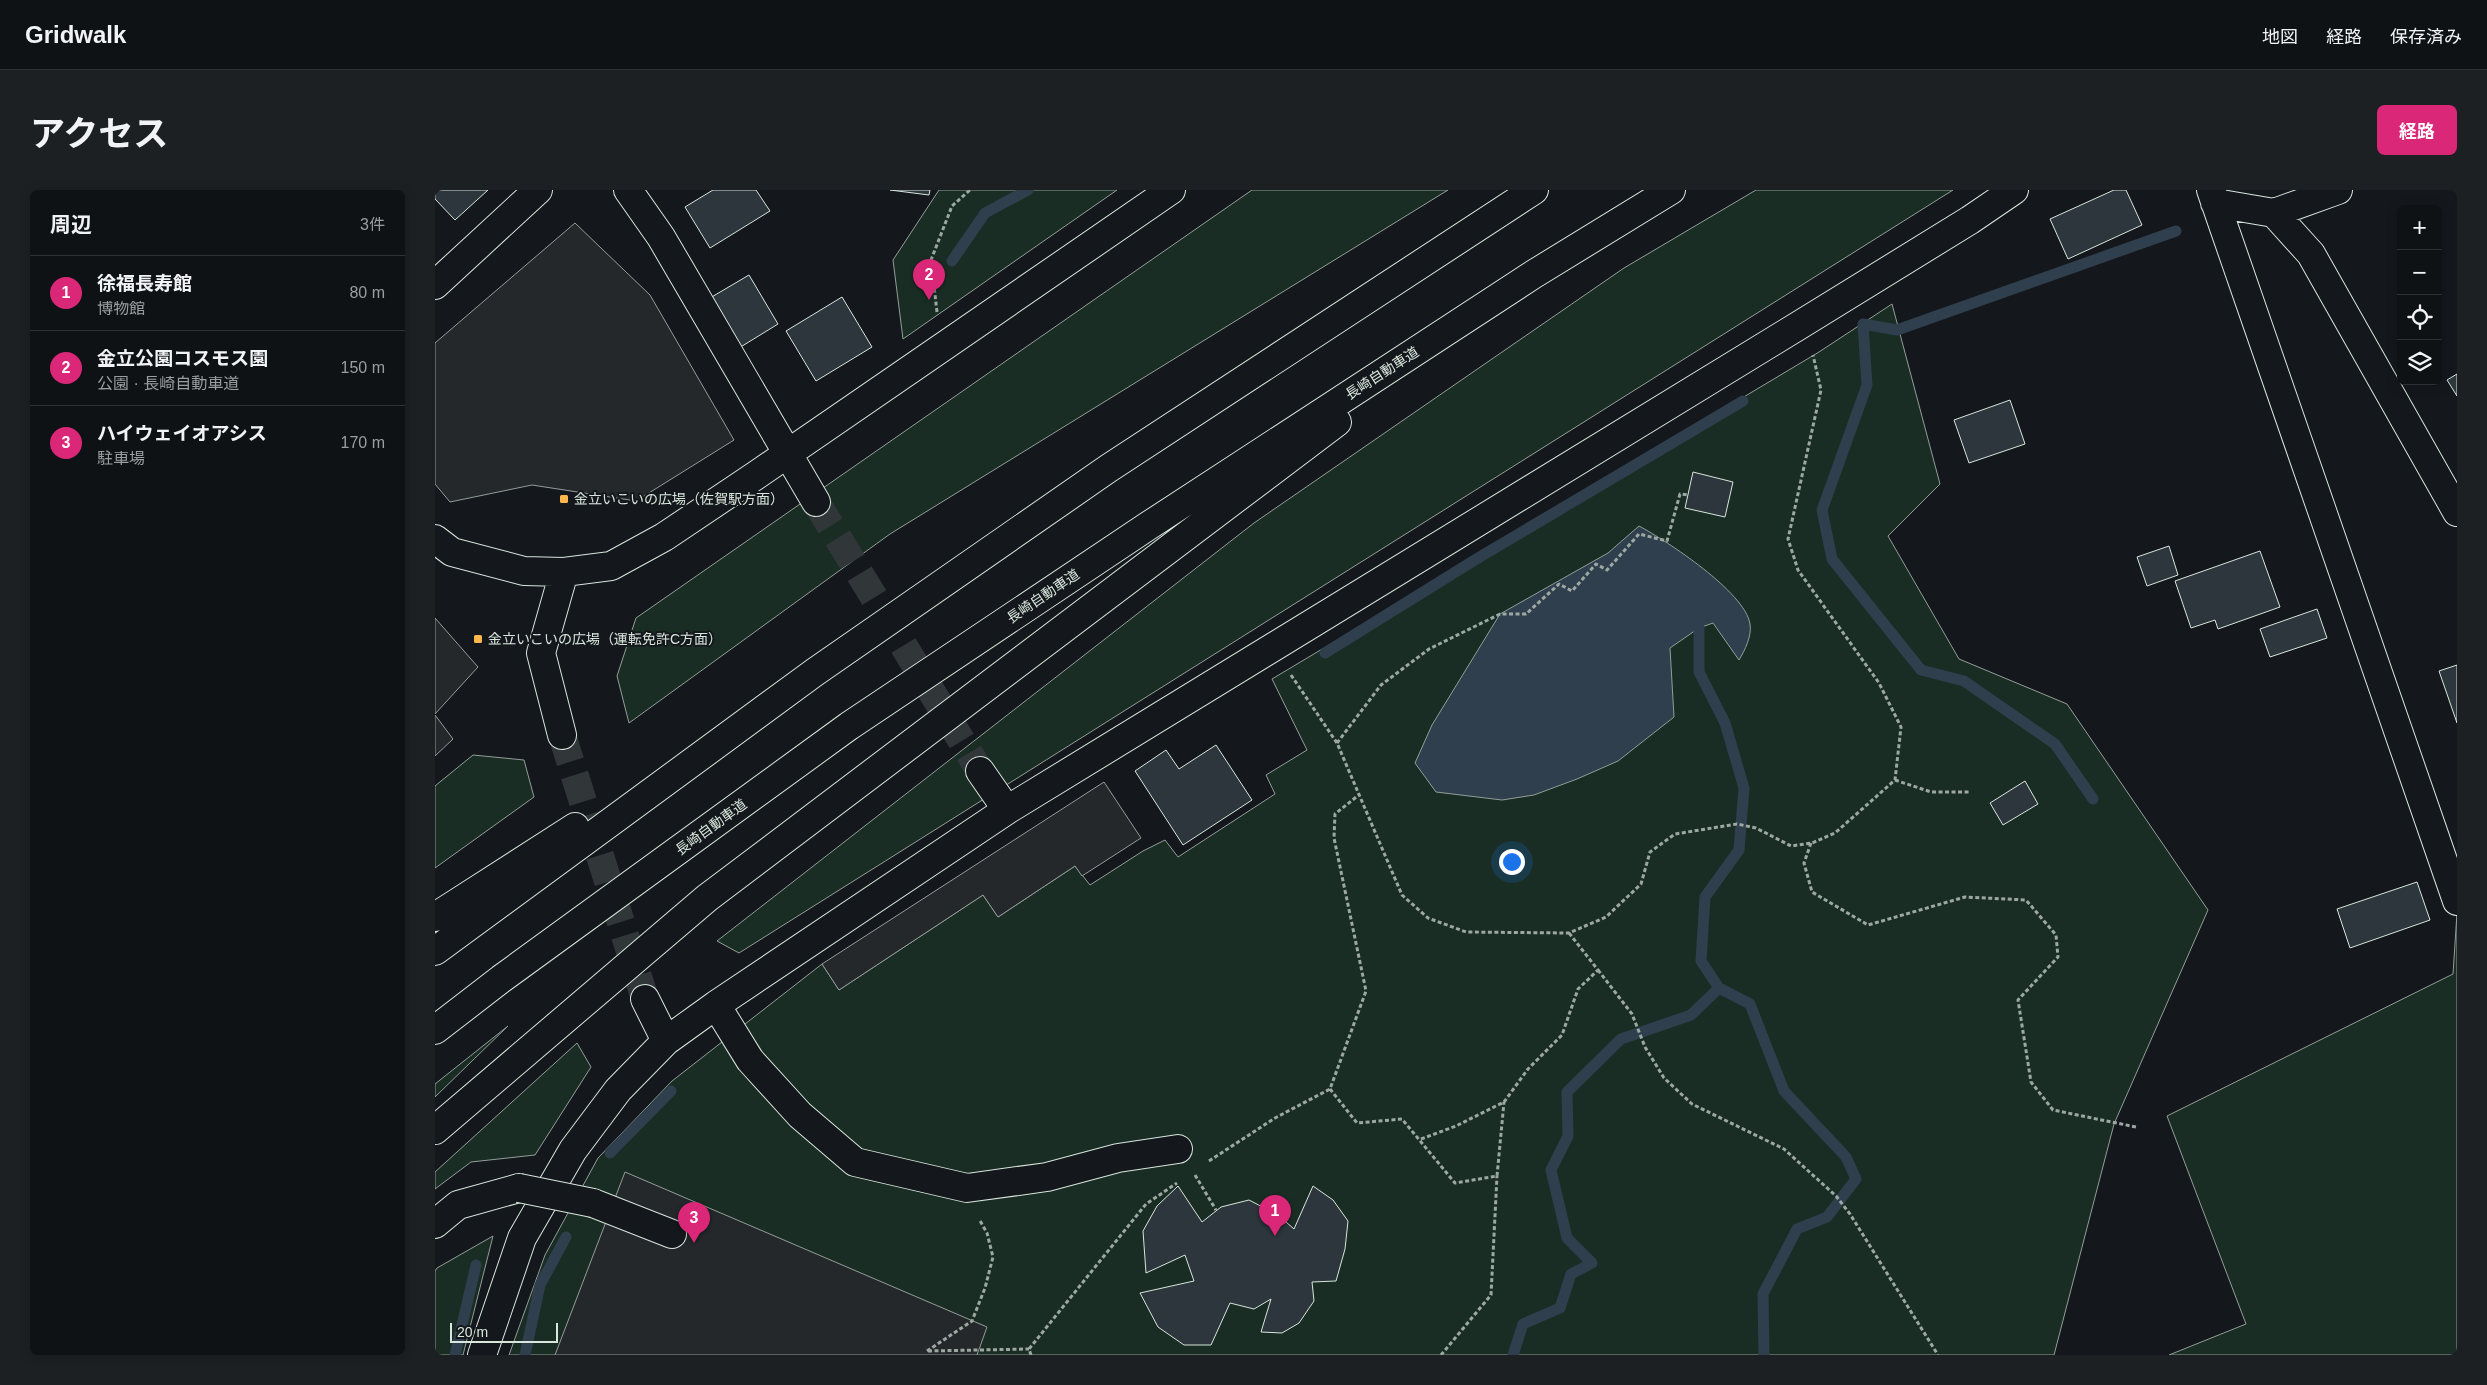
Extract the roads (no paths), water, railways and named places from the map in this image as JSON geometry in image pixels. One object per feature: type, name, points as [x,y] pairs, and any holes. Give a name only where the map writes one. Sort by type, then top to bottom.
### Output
[{"type":"main road","points":[[435,284],[538,190]]},
{"type":"main road","points":[[629,190],[661,237],[816,502]]},
{"type":"main road","points":[[435,539],[452,552],[524,571],[564,572],[611,566],[664,537],[788,454],[1171,190]]},
{"type":"main road","points":[[435,951],[815,672],[1109,468],[1534,190]]},
{"type":"main road","name":"長崎自動車道","points":[[435,1030],[501,979],[849,726],[1149,526],[1534,274],[1671,190]]},
{"type":"main road","points":[[482,1355],[522,1238],[573,1150],[618,1090],[666,1041],[716,1005],[1007,810],[1815,316],[1970,220],[2014,190]]},
{"type":"main road","points":[[2274,213],[2338,190]]},
{"type":"main road","points":[[2213,196],[2274,213],[2311,254],[2457,512]]},
{"type":"main road","points":[[2213,196],[2457,901]]},
{"type":"main road","points":[[435,1130],[707,898],[1534,274]]},
{"type":"main road","points":[[562,735],[541,653],[564,572]]},
{"type":"main road","points":[[435,917],[815,672]]},
{"type":"main road","points":[[980,771],[1007,810]]},
{"type":"main road","points":[[645,999],[666,1041]]},
{"type":"main road","points":[[716,1005],[750,1060],[800,1115],[855,1162],[967,1188],[1047,1177],[1118,1158],[1178,1149]]},
{"type":"main road","points":[[435,1224],[458,1205],[519,1188],[593,1203],[672,1234]]},
{"type":"water","points":[[1639,526],[1685,555],[1703,569],[1734,597],[1745,611],[1750,624],[1750,633],[1746,647],[1739,660],[1713,623],[1699,628],[1670,648],[1674,717],[1618,761],[1534,795],[1502,800],[1436,792],[1415,763],[1432,725],[1500,614],[1608,553]]},
{"type":"waterway","points":[[952,261],[985,213],[1028,190]]},
{"type":"waterway","points":[[2093,799],[2055,744],[1964,681],[1921,670],[1832,559],[1822,510],[1867,385],[1863,324],[1897,330],[2176,231]]},
{"type":"waterway","points":[[1325,653],[1478,558],[1743,401]]},
{"type":"waterway","points":[[1699,628],[1699,672],[1725,723],[1744,788],[1739,850],[1705,897],[1701,961],[1719,988],[1750,1004],[1784,1091],[1846,1157],[1856,1179],[1827,1217],[1797,1229],[1763,1294],[1764,1355]]},
{"type":"waterway","points":[[1513,1355],[1523,1324],[1560,1308],[1571,1274],[1592,1263],[1567,1238],[1551,1170],[1568,1136],[1567,1092],[1621,1039],[1691,1015],[1719,988]]},
{"type":"waterway","points":[[610,1153],[671,1091]]},
{"type":"waterway","points":[[525,1355],[540,1285],[566,1237]]},
{"type":"waterway","points":[[455,1355],[476,1265]]},
{"type":"tunnel","points":[[816,502],[980,771]]},
{"type":"tunnel","points":[[562,735],[645,999]]},
{"type":"place","name":"金立公園コスモス園","points":[[929,300]]},
{"type":"place","name":"金立いこいの広場（佐賀駅方面）","points":[[564,499]]},
{"type":"place","name":"金立いこいの広場（運転免許C方面）","points":[[478,639]]},
{"type":"place","name":"徐福長寿館","points":[[1275,1236]]},
{"type":"place","name":"ハイウェイオアシス","points":[[694,1243]]}]
